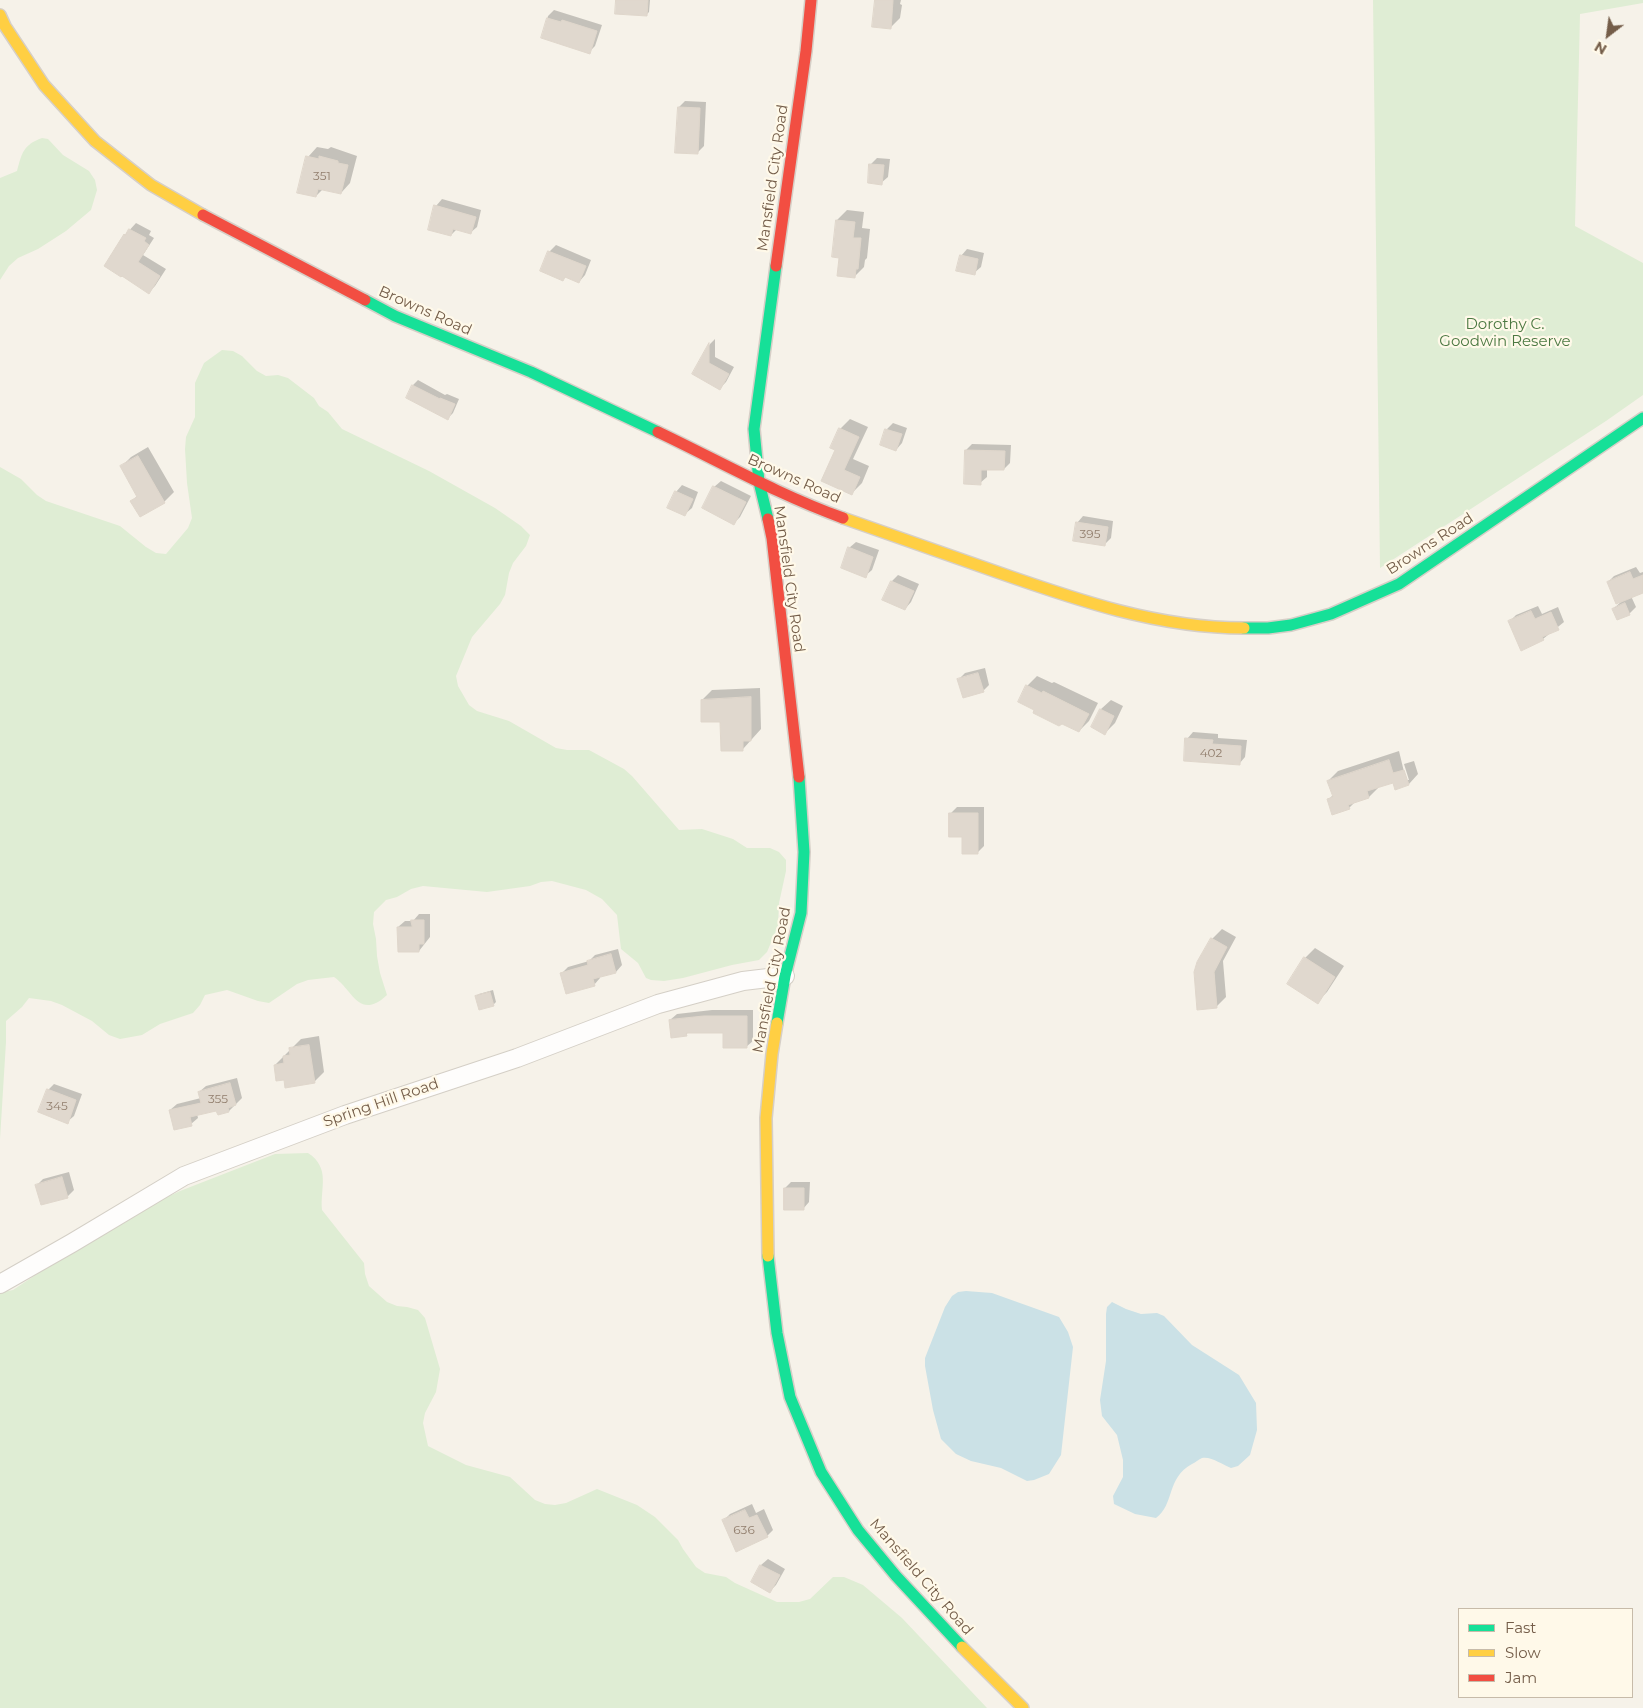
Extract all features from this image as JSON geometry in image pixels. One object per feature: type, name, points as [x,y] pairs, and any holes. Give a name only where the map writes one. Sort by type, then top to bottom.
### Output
[{"type":"street","name":"Mansfield City Road","points":[[810,0],[804,61],[754,430],[759,482],[772,538],[801,790],[804,845],[801,913],[785,976],[772,1054],[766,1118],[768,1243],[777,1333],[790,1397],[821,1472],[858,1530],[940,1625],[1023,1708]]},
{"type":"street","name":"Browns Road","points":[[0,15],[44,85],[95,141],[151,185],[231,231],[395,316],[531,372],[821,510],[1040,587],[1122,612],[1165,622],[1219,628],[1268,628],[1291,625],[1332,614],[1400,584],[1643,418]]},
{"type":"street","name":"Spring Hill Road","points":[[0,1284],[184,1176],[344,1115],[517,1058],[658,1004],[743,981],[785,976]]},
{"type":"green space","name":"Dorothy C. Goodwin Reserve","points":[[1373,0],[1643,0],[1643,3],[1580,14],[1575,226],[1643,263],[1643,395],[1380,568]]},
{"type":"green space","points":[[42,138],[48,139],[63,155],[89,171],[95,180],[97,190],[91,210],[66,231],[38,249],[18,258],[9,266],[0,280],[0,178],[17,171],[24,150]]},
{"type":"green space","points":[[222,350],[233,351],[242,356],[257,371],[266,376],[278,375],[288,378],[314,398],[319,406],[328,412],[342,429],[429,471],[495,508],[521,526],[530,535],[526,546],[513,563],[505,595],[500,604],[472,637],[456,676],[458,686],[469,705],[477,711],[509,721],[556,748],[589,750],[624,769],[679,830],[702,829],[733,839],[747,848],[770,848],[779,852],[786,860],[786,871],[779,903],[778,926],[767,952],[759,960],[683,978],[664,981],[651,980],[646,978],[638,963],[621,949],[617,915],[602,899],[586,890],[552,881],[487,892],[423,886],[411,889],[397,897],[386,900],[374,912],[373,924],[377,956],[387,995],[370,1005],[357,1001],[334,977],[308,980],[297,984],[269,1003],[227,990],[205,995],[193,1013],[160,1024],[142,1035],[120,1039],[109,1035],[92,1021],[62,1005],[51,1001],[29,998],[6,1021],[0,1139],[0,467],[21,479],[46,501],[120,526],[146,547],[156,553],[166,554],[188,528],[192,518],[185,449],[186,437],[195,417],[195,383],[204,363]]},
{"type":"green space","points":[[308,1153],[320,1165],[322,1172],[322,1210],[364,1263],[369,1286],[387,1302],[418,1310],[425,1318],[440,1369],[436,1392],[425,1413],[423,1423],[428,1446],[466,1465],[510,1477],[535,1500],[545,1504],[566,1503],[597,1489],[637,1505],[655,1517],[678,1540],[696,1567],[705,1573],[726,1577],[777,1602],[799,1602],[810,1599],[833,1577],[844,1577],[863,1585],[902,1618],[987,1708],[0,1708],[0,1289],[3,1292],[13,1290],[67,1254],[150,1205],[180,1191],[275,1154]]},
{"type":"shaded area","points":[[958,1292],[992,1293],[1059,1317],[1068,1332],[1073,1347],[1061,1455],[1049,1474],[1027,1481],[1001,1468],[971,1461],[956,1454],[941,1439],[933,1410],[925,1358],[945,1307],[952,1296]]},
{"type":"shaded area","points":[[1112,1302],[1141,1314],[1157,1313],[1164,1316],[1192,1345],[1239,1375],[1256,1403],[1257,1430],[1250,1455],[1238,1466],[1231,1468],[1213,1459],[1206,1458],[1192,1464],[1178,1476],[1166,1506],[1156,1518],[1135,1514],[1114,1504],[1113,1496],[1123,1477],[1123,1460],[1117,1435],[1102,1416],[1100,1400],[1106,1361],[1106,1314],[1107,1307]]},
{"type":"building","points":[[616,0],[648,0],[647,16],[615,14]]},
{"type":"building","points":[[875,0],[893,0],[891,29],[872,27]]},
{"type":"building","points":[[547,18],[561,22],[562,20],[597,31],[590,54],[541,38]]},
{"type":"building","points":[[678,107],[700,108],[698,154],[675,153]]},
{"type":"building","points":[[306,156],[319,159],[319,156],[348,165],[341,194],[318,189],[316,197],[297,193]]},
{"type":"building","points":[[869,164],[884,165],[882,185],[868,183]]},
{"type":"building","points":[[434,205],[476,217],[471,234],[453,229],[451,236],[428,230]]},
{"type":"building","points":[[836,220],[855,222],[853,238],[861,238],[858,269],[856,269],[855,278],[837,276],[839,258],[832,257]]},
{"type":"building","points":[[129,229],[146,238],[144,241],[149,245],[138,262],[160,276],[149,294],[104,266]]},
{"type":"building","points":[[548,251],[586,266],[579,283],[565,277],[563,281],[540,271]]},
{"type":"building","points":[[960,255],[978,259],[975,275],[956,271]]},
{"type":"building","points":[[709,343],[709,363],[729,374],[720,390],[692,374]]},
{"type":"building","points":[[412,385],[455,404],[448,420],[406,398]]},
{"type":"building","points":[[839,428],[859,437],[844,470],[860,477],[852,495],[821,481],[835,450],[830,448]]},
{"type":"building","points":[[885,429],[902,434],[896,451],[880,445]]},
{"type":"building","points":[[965,450],[1005,451],[1004,470],[981,470],[981,485],[964,484]]},
{"type":"building","points":[[138,456],[165,503],[140,517],[130,501],[137,497],[120,466]]},
{"type":"building","points":[[713,486],[746,502],[734,525],[702,508]]},
{"type":"building","points":[[675,491],[693,499],[685,516],[667,508]]},
{"type":"building","points":[[1076,522],[1108,527],[1105,546],[1073,541]]},
{"type":"building","points":[[848,547],[873,557],[866,578],[841,568]]},
{"type":"building","points":[[1630,572],[1633,579],[1643,575],[1643,593],[1616,604],[1607,582]]},
{"type":"building","points":[[891,581],[914,591],[905,610],[882,600]]},
{"type":"building","points":[[1625,603],[1630,615],[1617,620],[1612,609]]},
{"type":"building","points":[[1531,611],[1535,619],[1551,612],[1559,630],[1542,637],[1544,640],[1521,651],[1508,621]]},
{"type":"building","points":[[978,673],[984,692],[963,698],[957,679]]},
{"type":"building","points":[[1026,685],[1042,693],[1043,691],[1089,714],[1079,732],[1062,724],[1059,726],[1033,713],[1034,710],[1018,702]]},
{"type":"building","points":[[751,697],[751,741],[743,741],[743,751],[721,751],[720,722],[701,722],[701,700]]},
{"type":"building","points":[[1100,709],[1114,716],[1105,735],[1091,727]]},
{"type":"building","points":[[1185,738],[1213,740],[1212,744],[1241,746],[1240,765],[1184,761]]},
{"type":"building","points":[[1389,760],[1393,773],[1404,770],[1409,785],[1395,790],[1393,783],[1367,791],[1369,798],[1348,805],[1350,809],[1332,815],[1327,799],[1333,797],[1327,781]]},
{"type":"building","points":[[949,813],[978,813],[978,854],[962,854],[962,837],[949,837]]},
{"type":"building","points":[[411,920],[424,920],[424,944],[419,944],[419,952],[398,952],[397,927],[412,927]]},
{"type":"building","points":[[1211,938],[1227,947],[1214,972],[1217,1008],[1197,1010],[1194,972],[1197,962]]},
{"type":"building","points":[[611,954],[616,973],[593,979],[595,986],[566,994],[560,973],[588,965],[587,961]]},
{"type":"building","points":[[1304,957],[1335,977],[1318,1004],[1287,984]]},
{"type":"building","points":[[490,992],[494,1006],[479,1010],[475,996]]},
{"type":"building","points":[[704,1016],[747,1016],[747,1048],[723,1048],[723,1033],[686,1033],[687,1036],[671,1038],[669,1020]]},
{"type":"building","points":[[309,1045],[315,1083],[285,1088],[284,1080],[276,1081],[274,1065],[284,1063],[283,1056],[290,1055],[289,1048]]},
{"type":"building","points":[[230,1083],[236,1105],[228,1108],[229,1112],[218,1115],[216,1111],[190,1117],[192,1126],[174,1130],[169,1110],[201,1103],[198,1092]]},
{"type":"building","points":[[47,1089],[76,1100],[68,1124],[38,1112]]},
{"type":"building","points":[[62,1177],[68,1198],[41,1205],[35,1185]]},
{"type":"building","points":[[784,1188],[804,1188],[804,1210],[784,1210]]},
{"type":"building","points":[[745,1510],[749,1518],[757,1515],[768,1537],[736,1552],[722,1520]]},
{"type":"building","points":[[760,1565],[780,1575],[770,1593],[751,1582]]},
{"type":"traffic: fast","points":[[768,519],[759,482],[754,429],[776,266]]},
{"type":"traffic: fast","points":[[365,300],[395,316],[531,372],[658,432]]},
{"type":"traffic: fast","points":[[1244,628],[1268,628],[1291,625],[1331,614],[1399,584],[1643,418]]},
{"type":"traffic: fast","points":[[777,1023],[785,976],[801,913],[804,852],[799,777]]},
{"type":"traffic: fast","points":[[768,1256],[777,1333],[790,1397],[821,1472],[858,1530],[896,1576],[962,1647]]},
{"type":"traffic: slow","points":[[0,15],[5,26],[44,85],[95,141],[151,185],[203,215]]},
{"type":"traffic: slow","points":[[843,518],[1088,602],[1149,618],[1212,627],[1244,628]]},
{"type":"traffic: slow","points":[[768,1256],[766,1118],[777,1023]]},
{"type":"traffic: slow","points":[[962,1647],[1023,1708]]},
{"type":"traffic: jam","points":[[776,266],[806,51],[811,0]]},
{"type":"traffic: jam","points":[[203,215],[365,300]]},
{"type":"traffic: jam","points":[[658,432],[772,488],[843,518]]},
{"type":"traffic: jam","points":[[768,519],[772,538],[799,777]]}]
